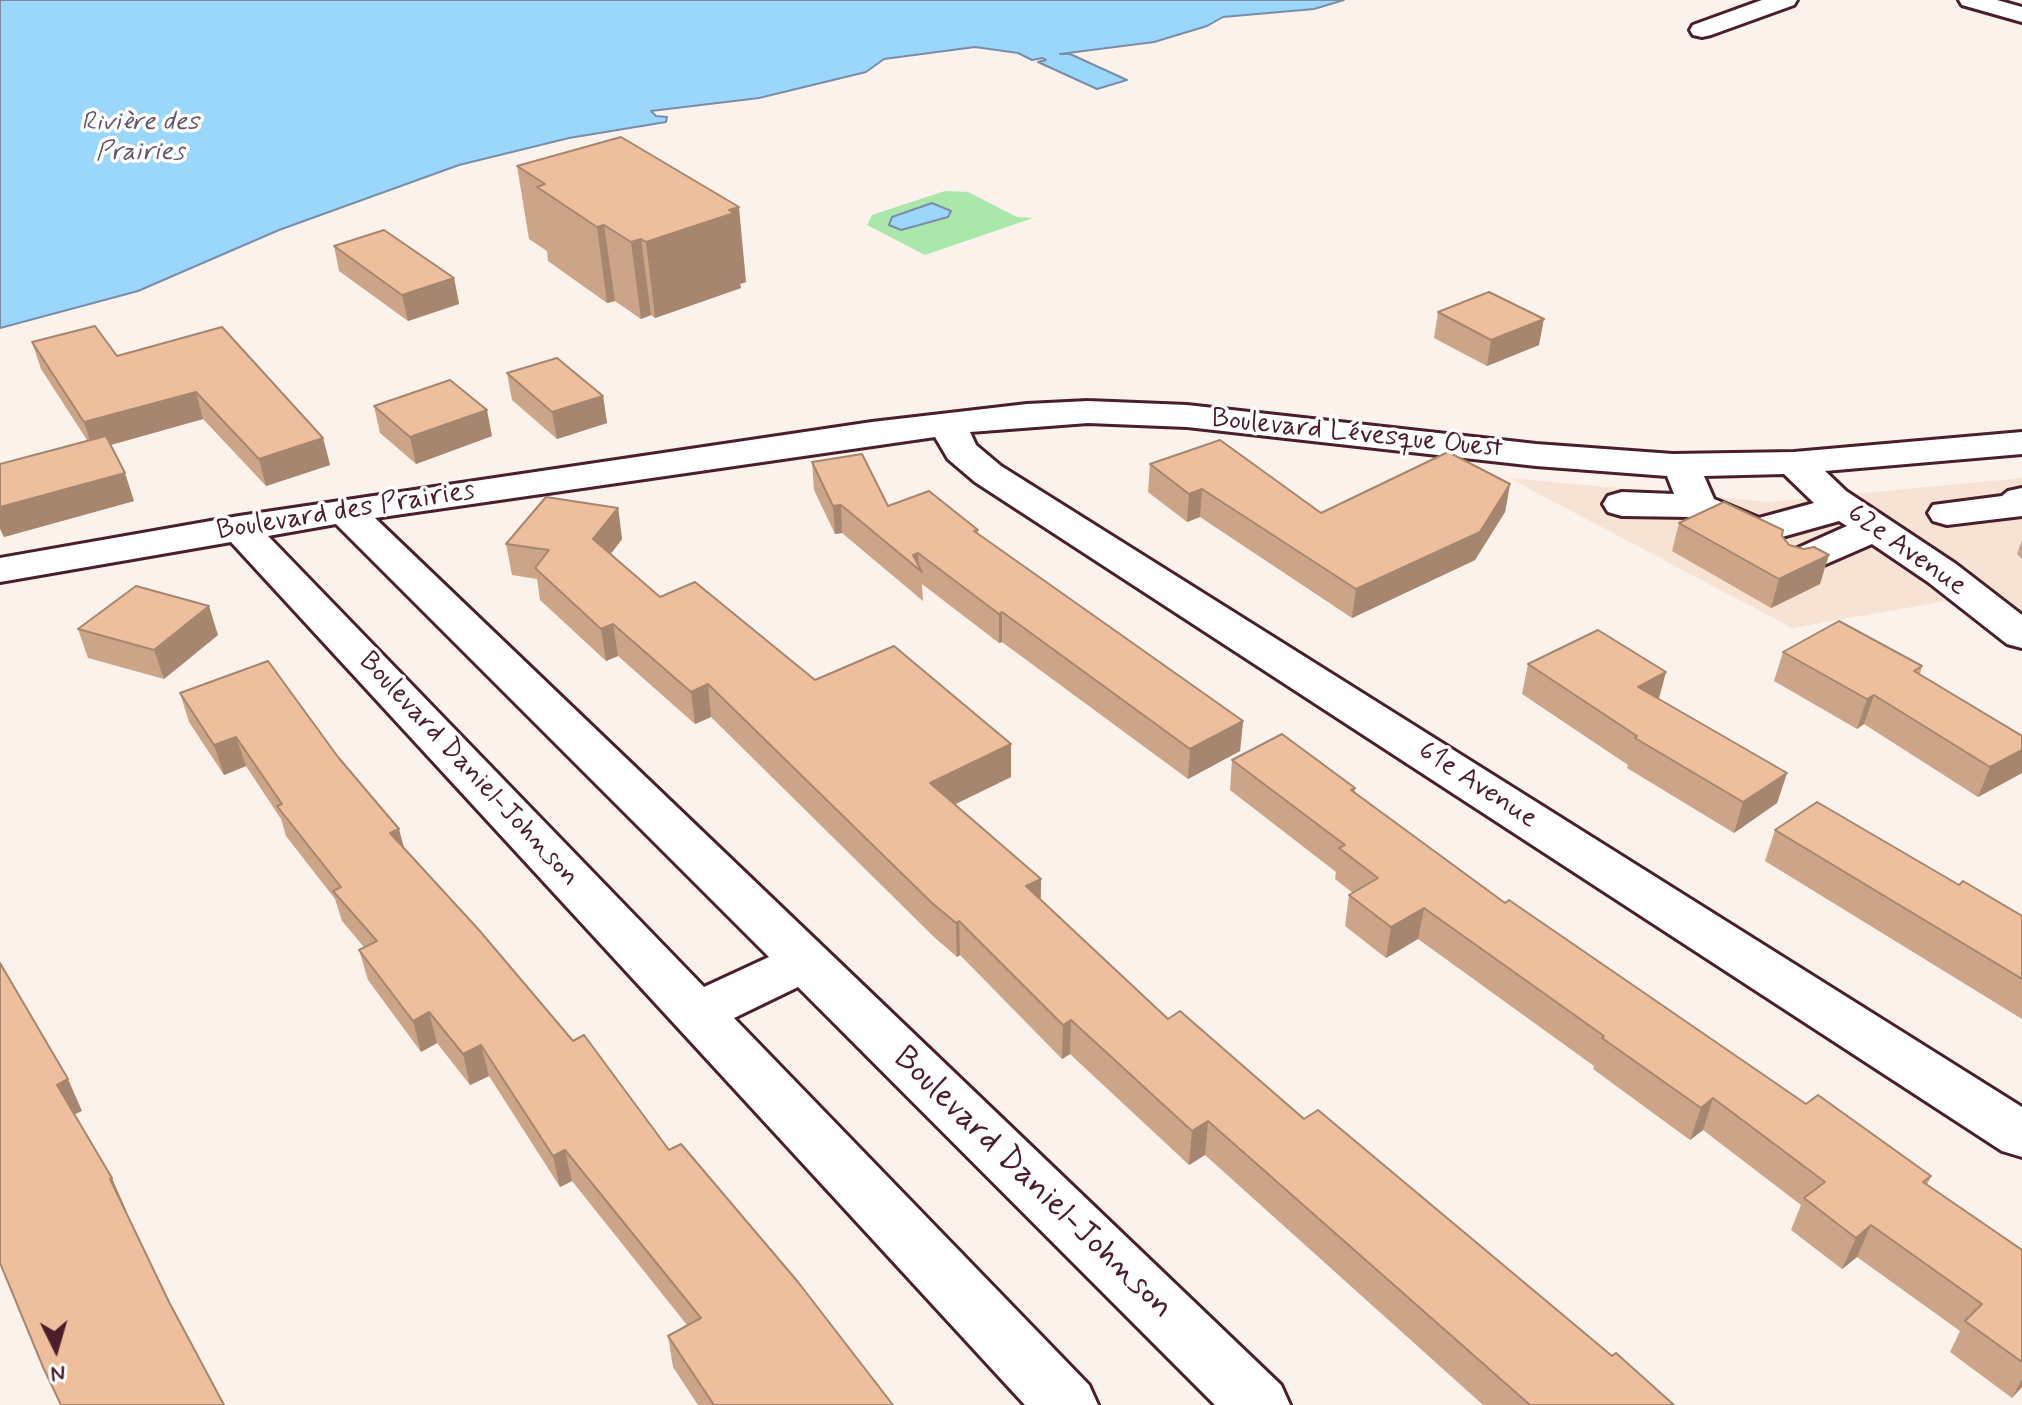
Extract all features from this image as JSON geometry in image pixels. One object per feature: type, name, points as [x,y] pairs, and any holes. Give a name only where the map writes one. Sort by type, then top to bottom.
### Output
[{"type":"street","points":[[1702,30],[1785,0]]},
{"type":"street","points":[[1971,0],[2022,15]]},
{"type":"street","name":"Boulevard Lévesque Ouest","points":[[693,460],[947,424],[1066,413],[1187,416],[1536,455],[1681,465],[1794,463],[2014,452]]},
{"type":"street","name":"61e Avenue","points":[[947,424],[961,451],[988,474],[2022,1135]]},
{"type":"street","name":"Boulevard des Prairies","points":[[0,570],[345,511],[693,460]]},
{"type":"street","name":"62e Avenue","points":[[1794,463],[1818,488],[1942,573],[2022,635]]},
{"type":"street","points":[[1681,465],[1698,506]]},
{"type":"street","points":[[1947,513],[2013,507],[2022,499]]},
{"type":"street","points":[[1622,504],[1698,506],[1757,532],[1797,518],[1861,519]]},
{"type":"street","name":"Boulevard Daniel-Johnson","points":[[345,511],[1258,1405]]},
{"type":"street","points":[[1796,563],[1848,539],[1861,519]]},
{"type":"street","name":"Boulevard Daniel-Johnson","points":[[239,528],[1066,1405]]},
{"type":"street","points":[[697,1013],[805,962]]},
{"type":"shaded area","points":[[1509,478],[1769,502],[2022,478],[2022,620],[1981,595],[1792,628]]},
{"type":"green space","points":[[945,191],[968,192],[1017,217],[1033,218],[925,255],[867,225],[872,215]]},
{"type":"water","name":"Rivière des Prairies","points":[[0,0],[1344,0],[1314,9],[1223,17],[1207,26],[1154,42],[1060,54],[1070,54],[1127,80],[1097,89],[1038,62],[1046,60],[1043,58],[1032,60],[1018,53],[975,47],[884,59],[866,72],[759,98],[651,111],[656,116],[667,117],[666,122],[569,138],[459,165],[279,230],[138,291],[0,328]]},
{"type":"water","points":[[932,203],[951,211],[948,217],[901,230],[889,225],[892,217]]},
{"type":"building","points":[[621,137],[739,207],[729,210],[734,213],[646,242],[641,239],[631,242],[604,225],[597,227],[537,187],[545,184],[517,166]]},
{"type":"building","points":[[384,230],[454,278],[402,295],[334,246]]},
{"type":"building","points":[[1489,292],[1544,319],[1491,340],[1438,312]]},
{"type":"building","points":[[95,326],[117,356],[222,327],[323,438],[259,459],[196,392],[84,422],[32,342]]},
{"type":"building","points":[[557,358],[603,396],[552,412],[507,373]]},
{"type":"building","points":[[450,380],[487,410],[410,437],[374,406]]},
{"type":"building","points":[[106,436],[125,473],[0,507],[0,464]]},
{"type":"building","points":[[1220,440],[1321,513],[1448,452],[1510,484],[1480,532],[1356,589],[1202,489],[1189,494],[1150,464]]},
{"type":"building","points":[[862,454],[888,506],[929,491],[978,530],[974,531],[1243,721],[1190,749],[918,553],[913,555],[922,572],[841,505],[833,506],[812,462]]},
{"type":"building","points":[[546,497],[618,508],[593,539],[660,597],[695,582],[815,680],[894,646],[1011,744],[930,783],[1041,879],[1026,886],[1168,1019],[1180,1011],[1304,1119],[1318,1110],[1612,1356],[1616,1353],[1674,1405],[1530,1405],[1208,1121],[1192,1131],[1071,1020],[1063,1025],[959,921],[956,923],[932,903],[708,684],[691,692],[613,624],[601,629],[535,568],[549,550],[506,544]]},
{"type":"building","points":[[1724,502],[1783,530],[1782,536],[1789,545],[1804,549],[1814,547],[1829,555],[1779,579],[1679,523]]},
{"type":"building","points":[[136,586],[209,606],[154,650],[78,629]]},
{"type":"building","points":[[1839,621],[1922,666],[1914,671],[2022,736],[2022,750],[1990,767],[1874,695],[1867,699],[1783,652]]},
{"type":"building","points":[[1598,630],[1666,672],[1638,687],[1787,773],[1743,802],[1635,738],[1637,736],[1528,664]]},
{"type":"building","points":[[268,661],[338,757],[399,829],[390,833],[479,930],[573,1041],[584,1035],[669,1150],[681,1144],[798,1282],[893,1405],[714,1405],[668,1336],[701,1318],[565,1150],[553,1156],[481,1045],[463,1054],[429,1012],[413,1021],[359,950],[377,941],[333,891],[341,887],[277,806],[282,804],[236,737],[214,745],[180,693]]},
{"type":"building","points":[[1282,734],[1355,788],[1351,790],[1505,903],[1509,900],[1806,1104],[1818,1095],[1931,1176],[1923,1182],[2022,1250],[2022,1362],[1965,1321],[1982,1304],[1871,1225],[1856,1238],[1804,1198],[1825,1182],[1713,1098],[1701,1108],[1424,908],[1391,927],[1349,895],[1378,878],[1339,848],[1345,845],[1232,760]]},
{"type":"building","points":[[1817,802],[1959,885],[1963,881],[2022,916],[2022,979],[1775,830]]},
{"type":"building","points":[[0,963],[68,1079],[57,1085],[112,1178],[169,1302],[224,1405],[61,1405],[0,1263]]}]
